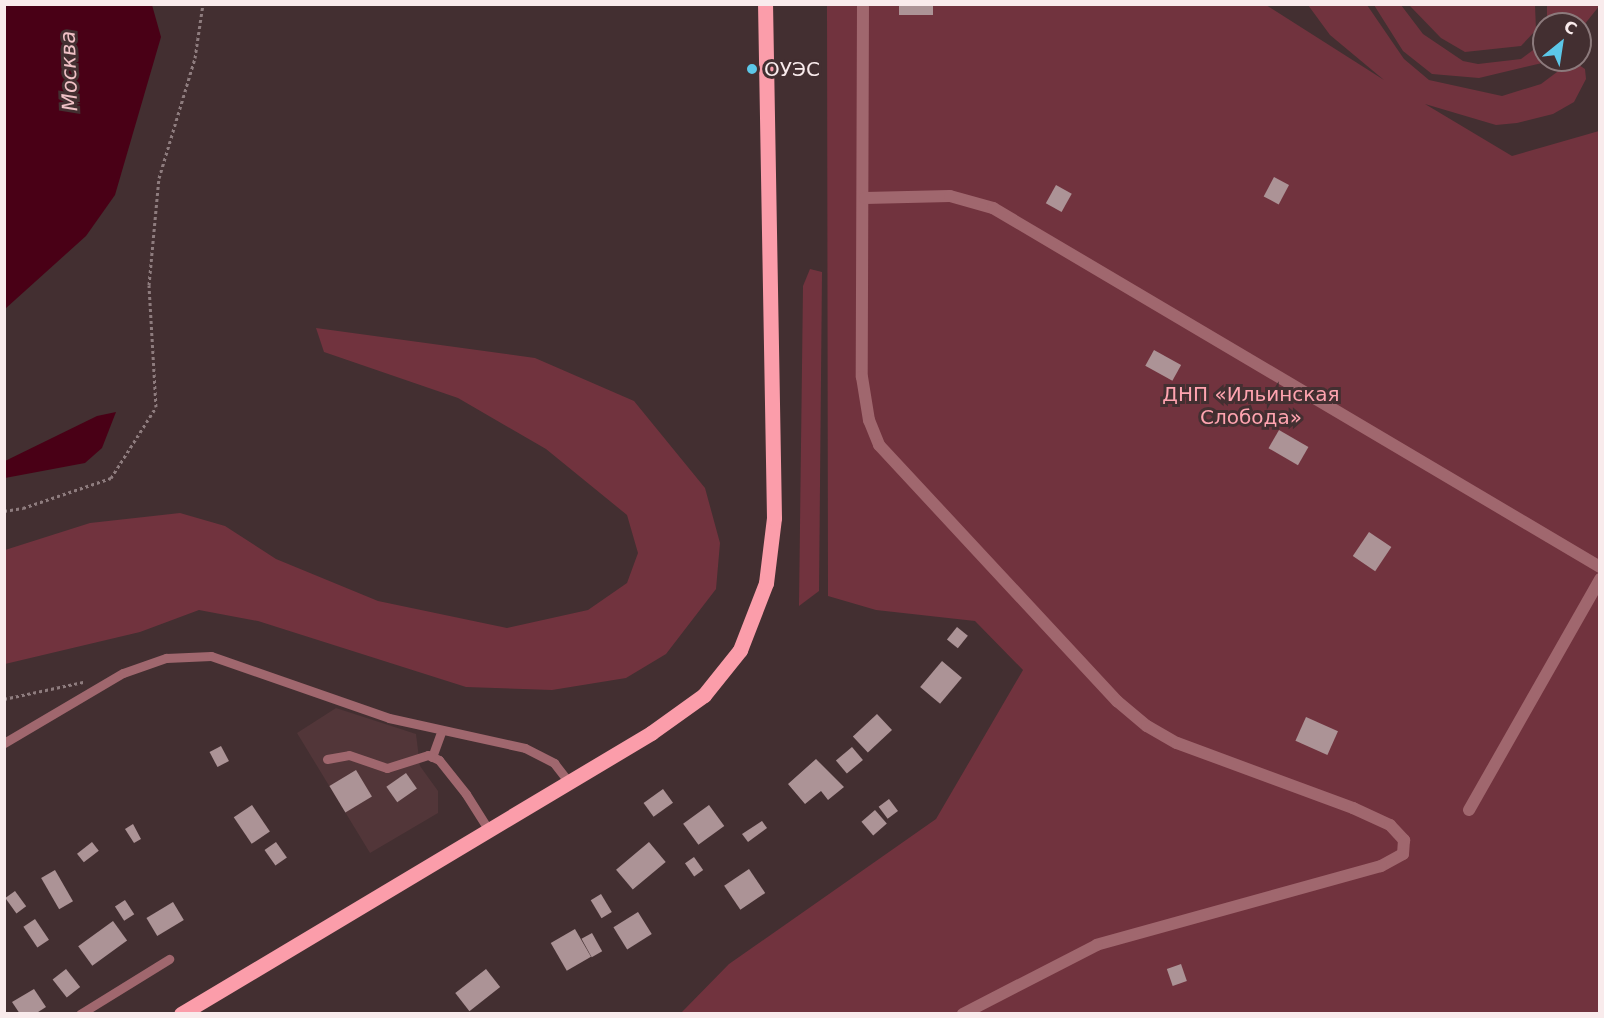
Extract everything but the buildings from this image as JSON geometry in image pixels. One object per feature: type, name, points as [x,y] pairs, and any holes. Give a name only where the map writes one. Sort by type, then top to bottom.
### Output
[{"type":"main road","points":[[181,1014],[671,720],[714,685],[745,642],[766,583],[774,485],[765,4]]},
{"type":"street","points":[[864,4],[865,198],[862,377],[869,420],[879,445],[1117,701],[1147,726],[1177,743],[1353,808],[1390,825],[1404,840],[1403,854],[1381,866],[1097,945],[963,1014]]},
{"type":"street","points":[[865,198],[950,196],[993,208],[1599,567]]},
{"type":"street","points":[[1469,810],[1599,579]]},
{"type":"lane","points":[[4,743],[123,673],[166,658],[204,656],[229,661],[338,701],[441,732],[540,754],[554,763],[569,782]]},
{"type":"lane","points":[[432,757],[441,732]]},
{"type":"lane","points":[[327,759],[349,755],[387,768],[421,754],[432,757],[466,794],[488,829]]},
{"type":"lane","points":[[80,1014],[170,958]]},
{"type":"path","points":[[4,511],[23,508],[111,478],[156,407],[149,285],[159,178],[195,58],[203,4]]},
{"type":"path","points":[[4,699],[91,680]]},
{"type":"shaded area","points":[[336,708],[416,734],[420,766],[438,791],[438,813],[370,853],[297,733]]},
{"type":"green space","name":"ДНП «Ильинская Слобода»","points":[[827,5],[1266,5],[1384,80],[1330,35],[1308,5],[1367,5],[1404,59],[1429,80],[1502,96],[1541,84],[1557,72],[1585,72],[1586,79],[1574,102],[1553,114],[1517,123],[1496,125],[1425,104],[1512,156],[1599,131],[1599,1013],[680,1014],[729,964],[936,819],[1023,670],[975,621],[876,610],[828,596]]},
{"type":"green space","points":[[1374,5],[1401,5],[1423,34],[1463,61],[1478,64],[1521,59],[1532,51],[1532,65],[1479,78],[1432,74],[1403,51]]},
{"type":"green space","points":[[1409,5],[1535,5],[1535,12],[1532,12],[1532,34],[1521,46],[1465,52],[1441,38]]},
{"type":"green space","points":[[1547,5],[1600,5],[1592,15],[1592,12],[1547,12]]},
{"type":"green space","points":[[810,269],[822,272],[819,591],[799,606],[803,286]]},
{"type":"green space","points":[[316,328],[535,358],[634,401],[705,488],[720,543],[716,589],[666,654],[626,678],[552,690],[466,687],[258,621],[199,610],[140,632],[5,664],[5,550],[90,523],[180,513],[225,526],[276,559],[378,601],[507,628],[588,610],[627,583],[638,553],[627,515],[546,449],[458,398],[324,352]]},
{"type":"water","name":"Москва","points":[[5,4],[152,5],[161,37],[115,195],[86,236],[5,309]]},
{"type":"water","points":[[116,412],[102,448],[85,463],[5,478],[5,461],[97,416]]},
{"type":"place","name":"ОУЭС","points":[[752,69]]}]
